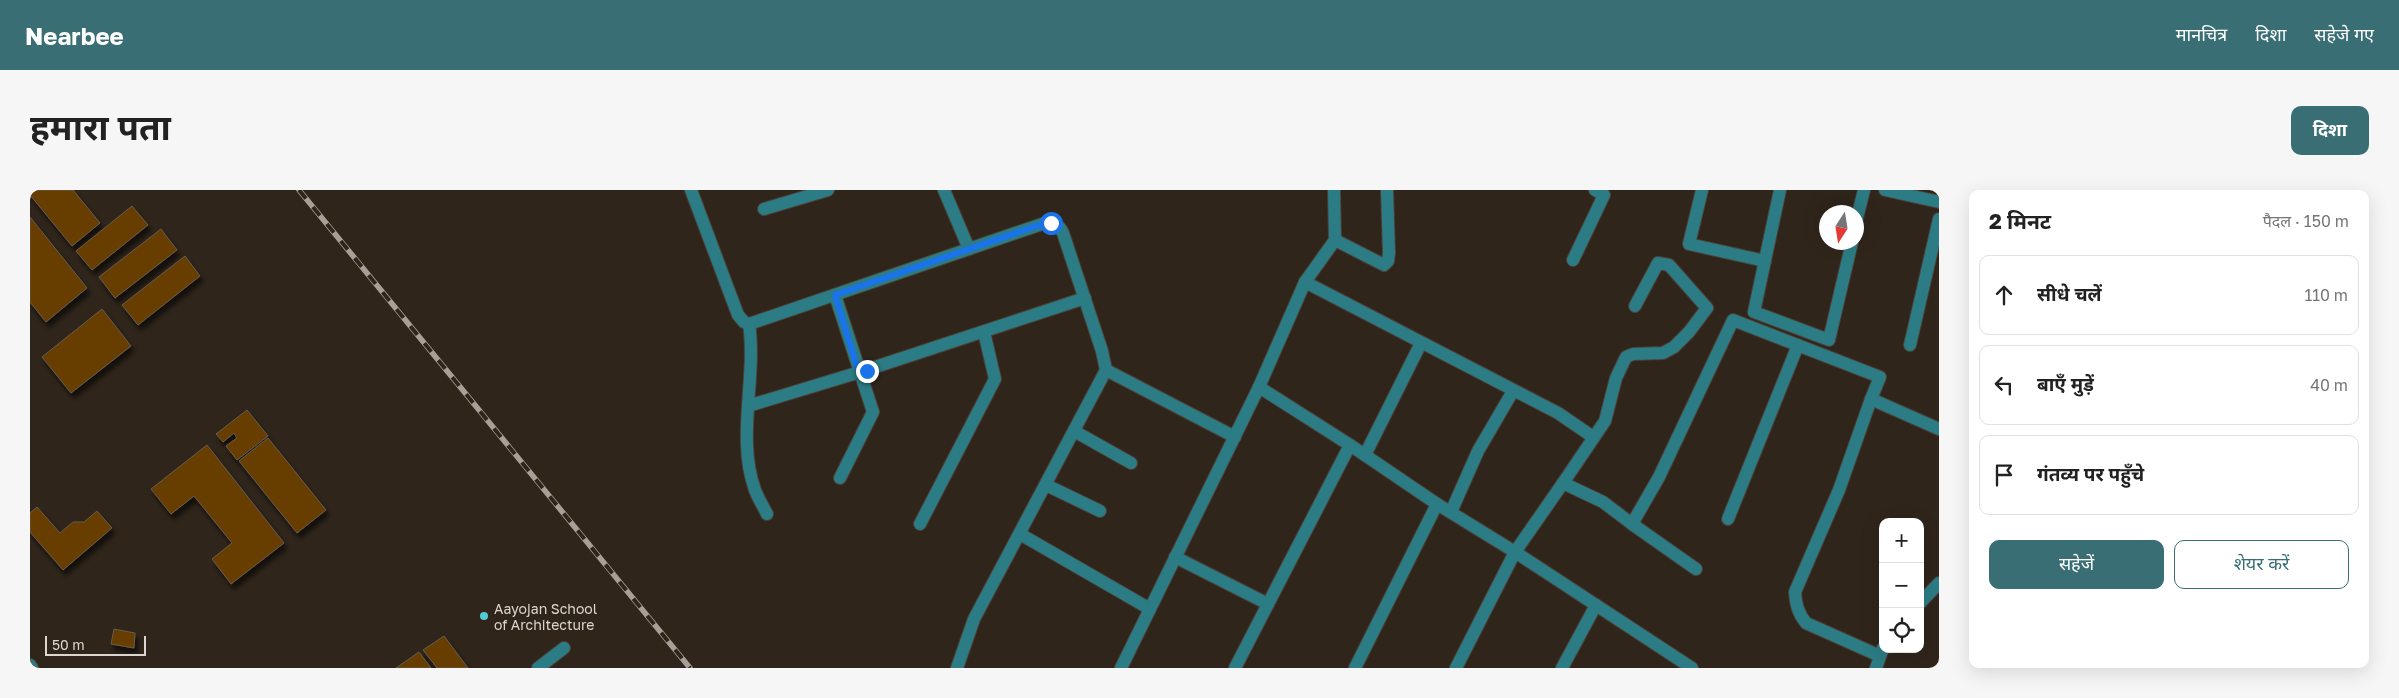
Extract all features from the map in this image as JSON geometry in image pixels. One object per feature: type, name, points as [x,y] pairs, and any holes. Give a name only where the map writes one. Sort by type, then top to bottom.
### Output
[{"type":"street","points":[[691,190],[738,315],[744,322],[749,324],[1045,223],[1055,224],[1060,227],[1063,233],[1102,351],[1106,370]]},
{"type":"street","points":[[764,209],[828,190]]},
{"type":"street","points":[[944,190],[969,249]]},
{"type":"street","points":[[1121,668],[1259,387],[1305,282],[1335,240],[1334,190]]},
{"type":"street","points":[[1335,240],[1384,265],[1388,261],[1389,253],[1387,190]]},
{"type":"street","points":[[1573,260],[1604,194],[1595,190]]},
{"type":"street","points":[[1702,190],[1689,244],[1765,261]]},
{"type":"street","points":[[1780,190],[1754,312],[1830,340],[1850,250]]},
{"type":"street","points":[[1860,205],[1864,190]]},
{"type":"street","points":[[1885,190],[1939,202]]},
{"type":"street","points":[[1910,345],[1939,219]]},
{"type":"street","points":[[1456,668],[1515,552],[1605,421],[1616,378],[1626,357],[1633,354],[1663,353],[1674,347],[1689,332],[1707,308],[1669,265],[1662,262],[1658,263],[1634,306]]},
{"type":"street","points":[[1305,282],[1558,413],[1593,437]]},
{"type":"street","points":[[835,295],[873,412],[840,478]]},
{"type":"street","points":[[748,406],[860,372],[1085,298]]},
{"type":"street","points":[[1632,524],[1663,468],[1733,320],[1880,377],[1839,490],[1796,592],[1798,613],[1806,623],[1879,658]]},
{"type":"street","points":[[749,324],[752,352],[747,440],[754,489],[767,514]]},
{"type":"street","points":[[920,524],[995,379],[984,332]]},
{"type":"street","points":[[1365,455],[1421,343]]},
{"type":"street","points":[[1728,520],[1798,345]]},
{"type":"street","points":[[957,668],[974,619],[1046,485],[1102,373],[1106,370]]},
{"type":"street","points":[[1106,370],[1235,437]]},
{"type":"street","points":[[1259,387],[1350,444],[1437,504],[1515,552],[1692,668]]},
{"type":"street","points":[[1451,512],[1478,451],[1513,391]]},
{"type":"street","points":[[1871,399],[1939,429]]},
{"type":"street","points":[[1074,431],[1131,463]]},
{"type":"street","points":[[1235,668],[1350,444]]},
{"type":"street","points":[[1563,483],[1602,502],[1696,568]]},
{"type":"street","points":[[1046,485],[1100,511]]},
{"type":"street","points":[[1355,668],[1437,504]]},
{"type":"street","points":[[1020,534],[1150,609]]},
{"type":"street","points":[[1175,557],[1268,604]]},
{"type":"street","points":[[1924,599],[1939,583]]},
{"type":"street","points":[[1562,668],[1596,605]]},
{"type":"street","points":[[538,668],[564,648]]},
{"type":"building","points":[[30,190],[73,190],[100,223],[72,246],[30,195]]},
{"type":"building","points":[[132,206],[148,225],[92,270],[76,251]]},
{"type":"building","points":[[30,217],[87,288],[46,322],[30,302]]},
{"type":"building","points":[[161,229],[177,250],[115,298],[99,277]]},
{"type":"building","points":[[185,256],[200,276],[138,325],[122,305]]},
{"type":"building","points":[[102,309],[131,346],[71,393],[42,357]]},
{"type":"building","points":[[247,410],[268,436],[237,460],[226,446],[237,438],[234,433],[223,442],[216,434]]},
{"type":"building","points":[[268,438],[326,510],[297,533],[239,461]]},
{"type":"building","points":[[207,445],[284,543],[231,584],[212,559],[232,543],[194,496],[171,514],[151,489]]},
{"type":"building","points":[[37,507],[60,533],[73,522],[84,522],[97,511],[112,528],[63,570],[30,532],[30,513]]},
{"type":"building","points":[[114,629],[135,633],[134,648],[111,644]]},
{"type":"building","points":[[444,636],[468,668],[437,668],[423,650]]},
{"type":"building","points":[[419,652],[431,668],[396,668]]},
{"type":"railway","points":[[299,190],[690,668]]},
{"type":"place","name":"Aayojan School of Architecture","points":[[484,616]]},
{"type":"route","points":[[867,371],[860,372],[857,367],[835,295],[1045,223],[1051,223]]}]
